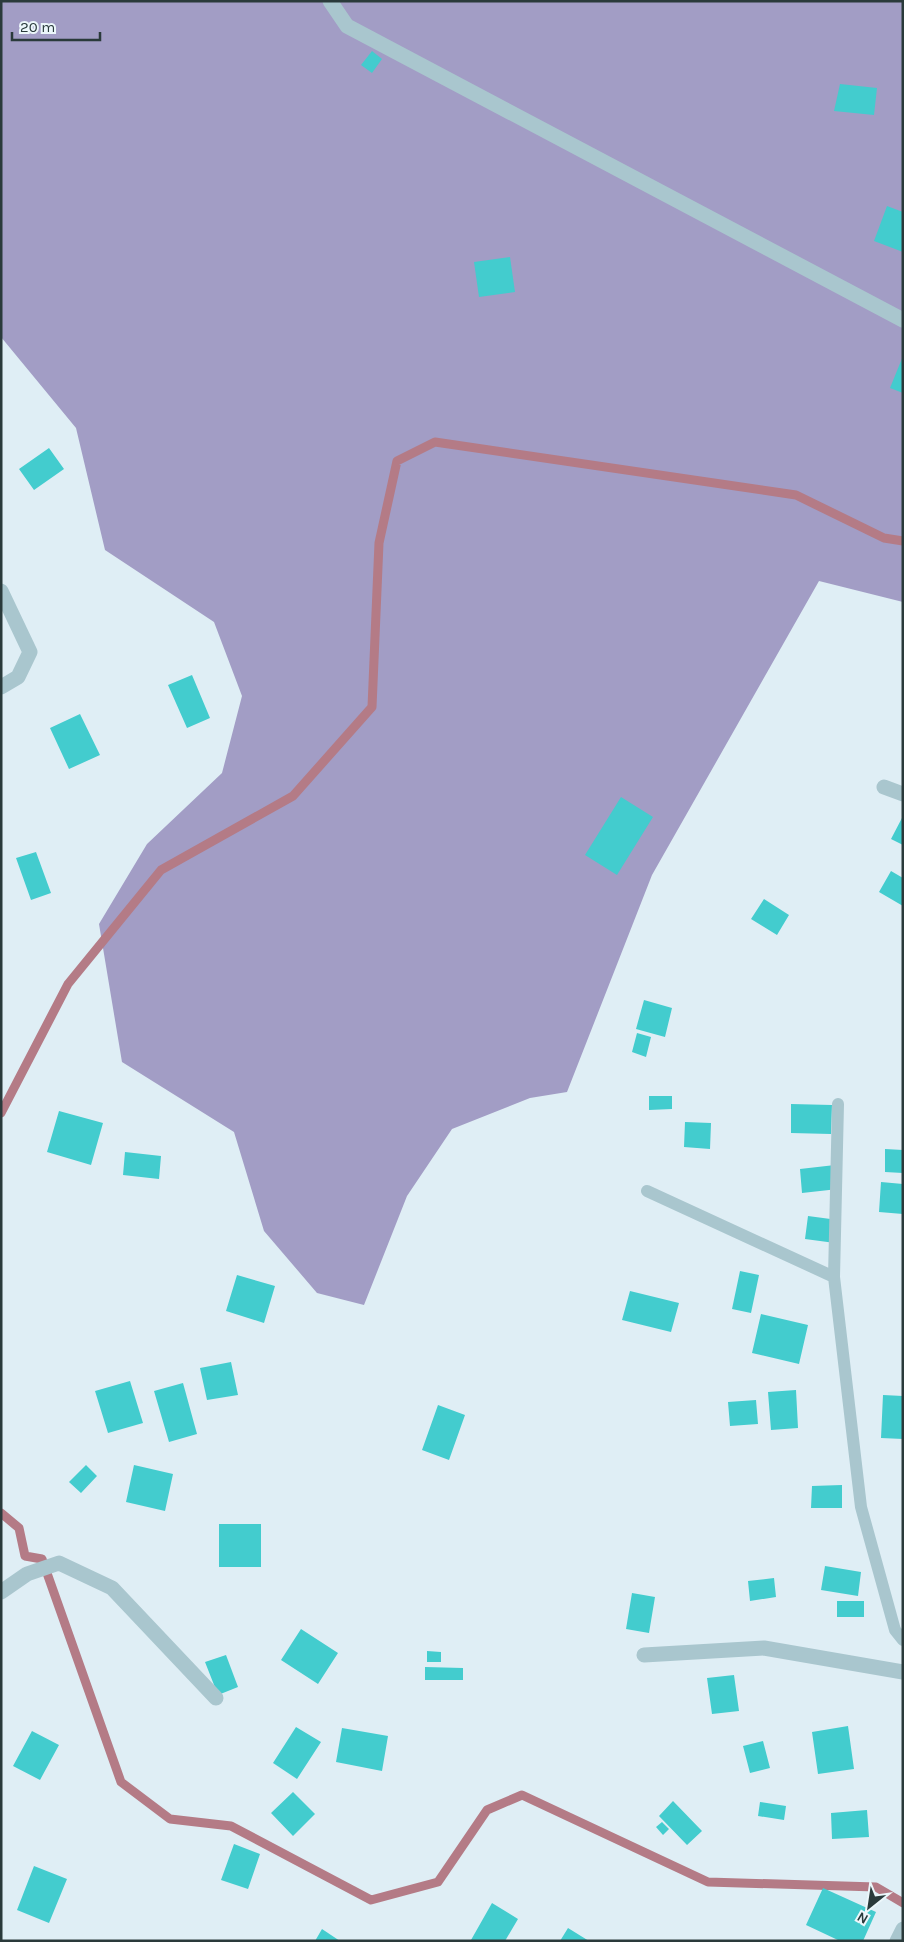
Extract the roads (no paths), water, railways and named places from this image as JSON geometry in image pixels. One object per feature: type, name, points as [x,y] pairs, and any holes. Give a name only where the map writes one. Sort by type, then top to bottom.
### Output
[{"type":"street","points":[[330,1],[347,26],[903,320]]},
{"type":"street","points":[[1,591],[30,652],[18,677],[1,688]]},
{"type":"street","points":[[884,787],[903,794]]},
{"type":"street","points":[[1,1592],[28,1574],[60,1563],[112,1588],[216,1698]]},
{"type":"street","points":[[644,1655],[764,1648],[903,1672]]},
{"type":"street","points":[[897,1941],[903,1929]]},
{"type":"lane","points":[[838,1104],[834,1277],[861,1507],[895,1630],[903,1640]]},
{"type":"lane","points":[[647,1191],[834,1277]]},
{"type":"waterway","points":[[1,1113],[68,984],[161,870],[293,796],[372,707],[379,543],[397,461],[435,442],[796,495],[884,538],[903,541]]},
{"type":"waterway","points":[[1,1513],[19,1528],[25,1556],[42,1559],[121,1782],[170,1819],[231,1826],[371,1900],[438,1882],[487,1810],[522,1795],[708,1882],[876,1887],[903,1903]]}]
